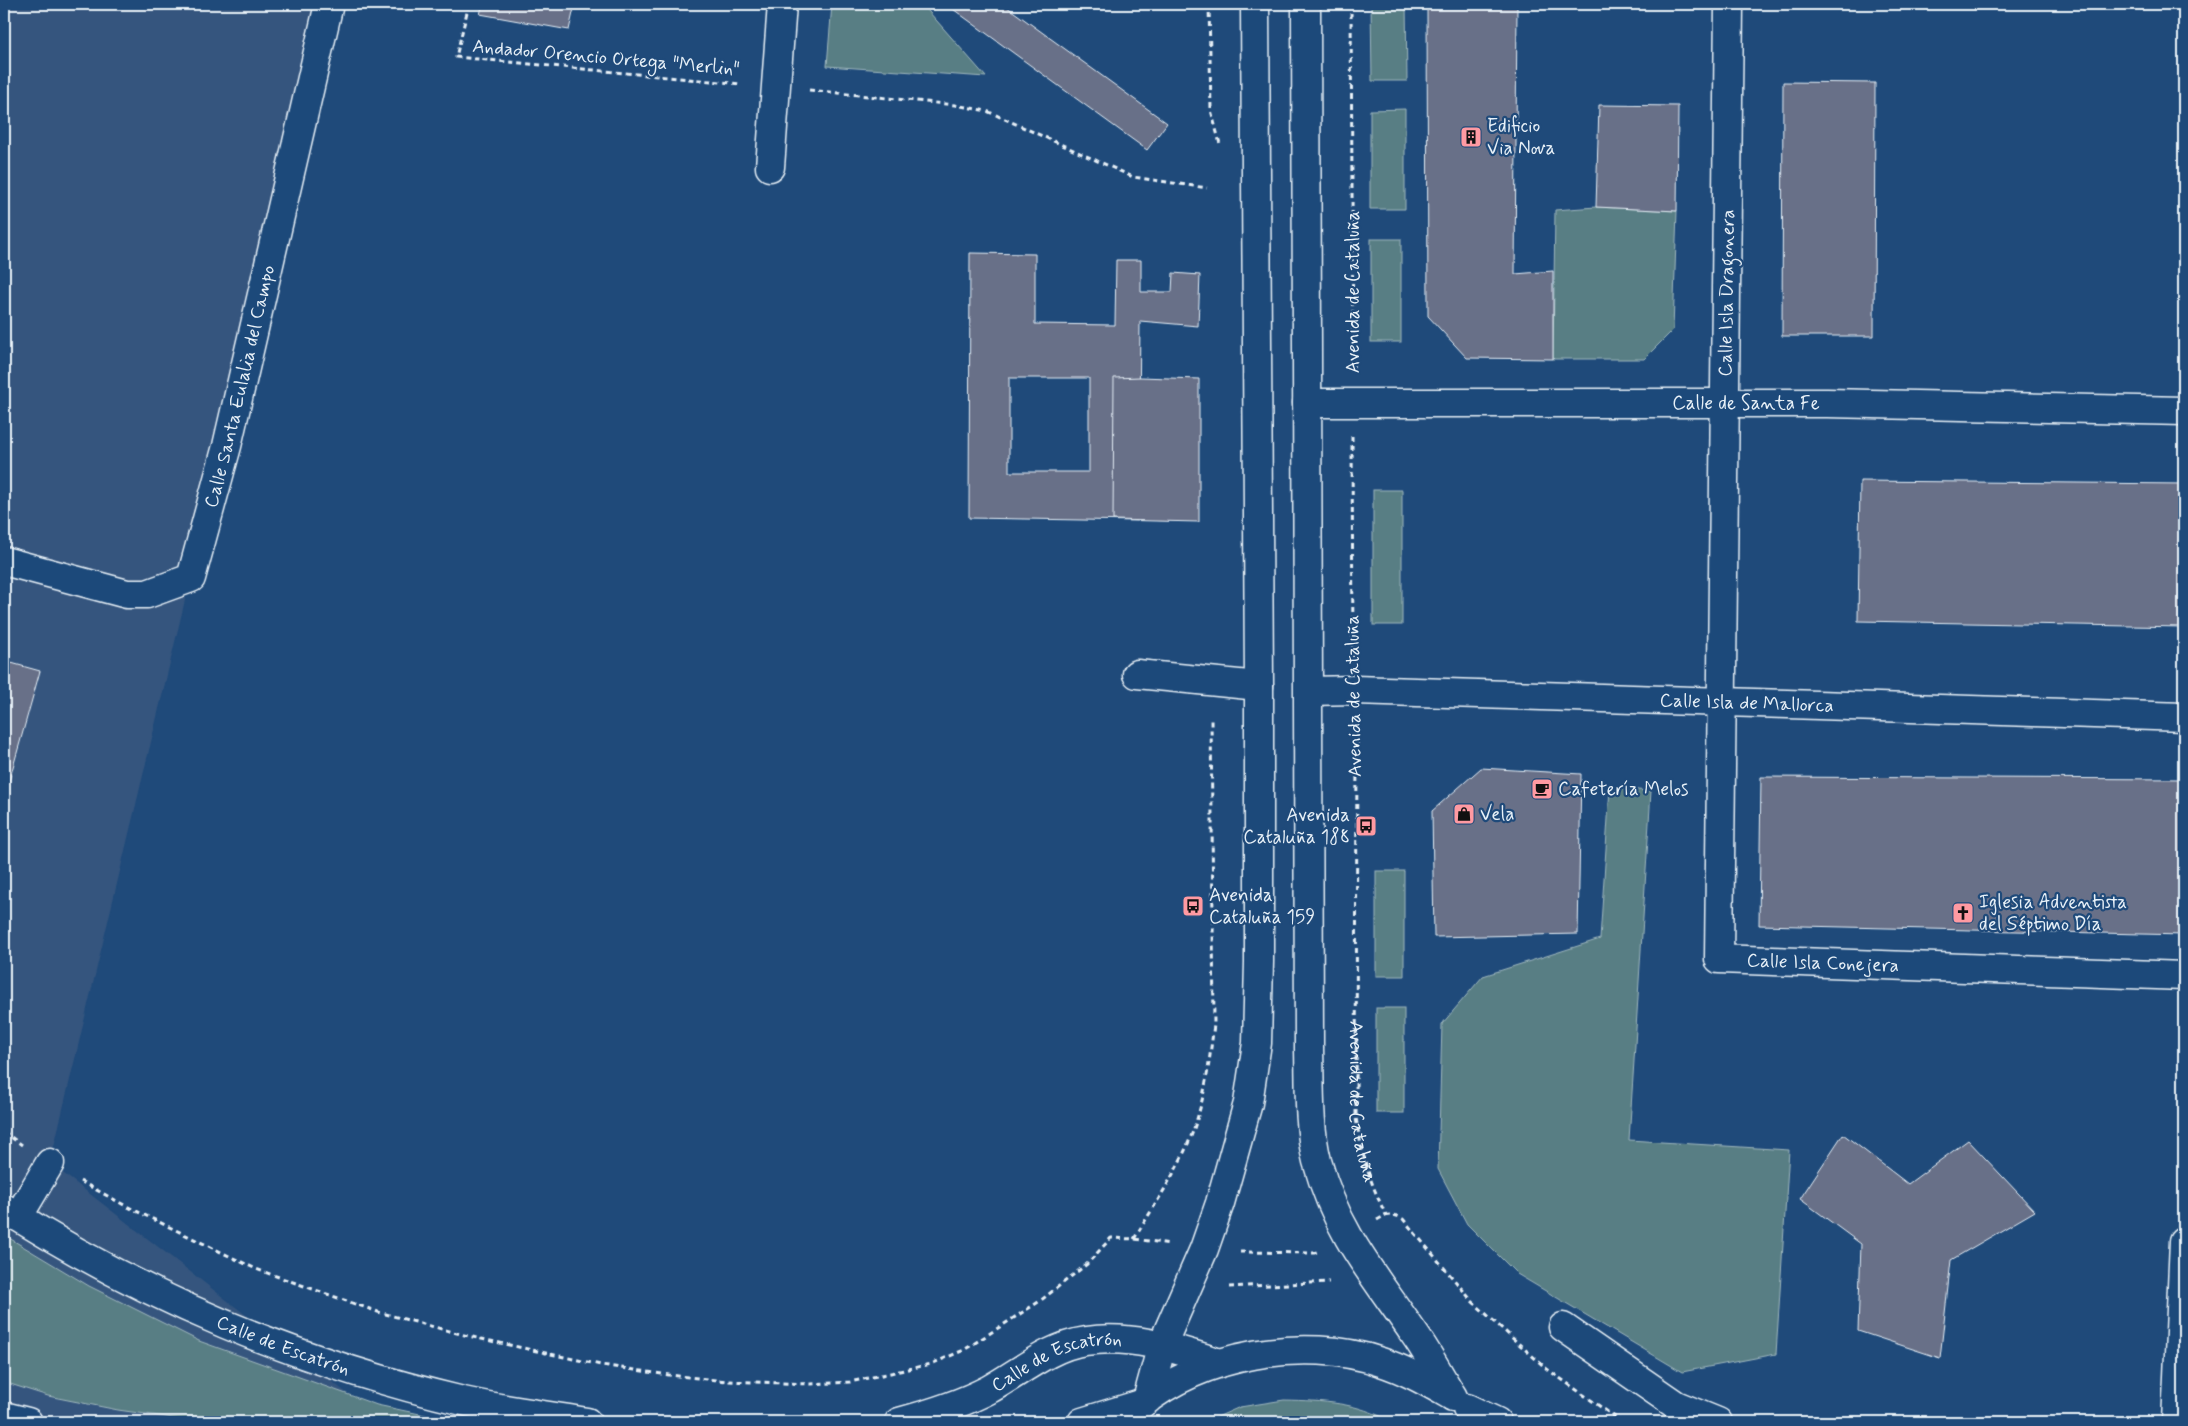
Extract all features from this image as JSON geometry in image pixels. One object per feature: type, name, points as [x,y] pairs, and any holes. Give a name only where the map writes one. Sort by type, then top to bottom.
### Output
[{"type":"main road","name":"Calle Santa Eulalia del Campo","points":[[4,561],[127,594],[147,594],[191,578],[227,446],[329,4]]},
{"type":"main road","points":[[770,167],[782,4]]},
{"type":"main road","points":[[1144,1402],[1162,1345],[1204,1248],[1220,1203],[1248,1103],[1257,1043],[1259,962],[1259,686],[1255,4]]},
{"type":"main road","points":[[1306,4],[1309,1048],[1312,1123],[1319,1167],[1329,1199],[1346,1236],[1365,1266],[1467,1409]]},
{"type":"main road","name":"Calle Isla Dragonera","points":[[1722,702],[1729,4]]},
{"type":"main road","name":"Calle de Santa Fe","points":[[1307,403],[1836,403],[2184,411]]},
{"type":"main road","points":[[1137,674],[1259,686]]},
{"type":"main road","name":"Calle Isla de Mallorca","points":[[1309,691],[1354,690],[2184,716]]},
{"type":"main road","name":"Calle Isla Conejera","points":[[1722,702],[1719,959],[2184,976]]},
{"type":"main road","points":[[11,1213],[50,1163]]},
{"type":"main road","name":"Calle de Escatrón","points":[[11,1213],[157,1295],[255,1336],[342,1367],[464,1401],[587,1422]]},
{"type":"main road","points":[[2176,1422],[2184,1241]]},
{"type":"main road","points":[[1563,1328],[1676,1405],[1718,1422]]},
{"type":"main road","name":"Calle de Escatrón","points":[[898,1422],[949,1408],[986,1391],[1052,1352],[1084,1341],[1114,1339],[1162,1345],[1220,1363]]},
{"type":"main road","points":[[1121,1422],[1144,1402],[1182,1378],[1220,1363],[1267,1352],[1300,1350],[1340,1352],[1380,1361],[1417,1376],[1467,1409],[1497,1422]]},
{"type":"main road","points":[[1082,1422],[1144,1402]]},
{"type":"main road","points":[[4,1416],[28,1422]]},
{"type":"path","name":"Andador Orencio Ortega \"Merlin\"","points":[[469,4],[456,57],[744,85]]},
{"type":"path","points":[[1209,4],[1211,110],[1221,149]]},
{"type":"path","name":"Avenida de Cataluña","points":[[1351,4],[1354,690],[1357,724],[1356,1118],[1360,1149],[1371,1185],[1386,1215]]},
{"type":"path","points":[[804,90],[955,105],[987,111],[1133,177],[1207,188]]},
{"type":"path","points":[[1344,477],[1353,477]]},
{"type":"path","points":[[1134,1239],[1184,1154],[1199,1114],[1210,1063],[1214,1025],[1212,681]]},
{"type":"path","points":[[4,1132],[50,1163],[126,1206],[256,1269],[378,1312],[468,1336],[600,1365],[669,1376],[726,1380],[811,1384],[850,1382],[931,1364],[964,1350],[1040,1301],[1087,1264],[1111,1238],[1242,1252],[1314,1253],[1386,1215],[1398,1216],[1408,1222],[1472,1301],[1547,1369],[1622,1422]]},
{"type":"path","points":[[1229,1287],[1329,1282]]},
{"type":"shaded area","points":[[4,4],[328,4],[50,1163],[384,1422],[4,1422]]},
{"type":"green space","points":[[832,4],[922,4],[986,77],[827,66]]},
{"type":"green space","points":[[1371,4],[1406,4],[1407,81],[1372,81]]},
{"type":"green space","points":[[1405,109],[1405,209],[1370,209],[1370,110]]},
{"type":"green space","points":[[1596,207],[1677,211],[1673,330],[1644,359],[1553,359],[1555,210]]},
{"type":"green space","points":[[1371,239],[1401,239],[1401,342],[1371,342]]},
{"type":"green space","points":[[1373,490],[1402,490],[1402,625],[1373,625]]},
{"type":"green space","points":[[1610,788],[1651,791],[1629,1140],[1789,1150],[1776,1354],[1682,1372],[1517,1274],[1467,1224],[1438,1169],[1442,1024],[1483,976],[1600,939]]},
{"type":"green space","points":[[1376,871],[1404,871],[1404,976],[1376,976]]},
{"type":"green space","points":[[1376,1008],[1404,1008],[1404,1113],[1376,1113]]},
{"type":"green space","points":[[4,1235],[89,1286],[199,1341],[377,1405],[458,1422],[201,1422],[118,1410],[48,1396],[4,1382]]},
{"type":"green space","points":[[1284,1400],[1340,1404],[1366,1410],[1392,1422],[1206,1422],[1240,1407]]},
{"type":"building","points":[[483,4],[575,4],[569,30],[480,14]]},
{"type":"building","points":[[946,4],[1003,4],[1167,123],[1147,150]]},
{"type":"building","name":"Edificio Via Nova","points":[[1427,4],[1517,4],[1515,274],[1553,271],[1553,359],[1467,358],[1428,316]]},
{"type":"building","points":[[1783,82],[1875,83],[1874,336],[1782,336]]},
{"type":"building","name":"Edificio Via Nova","points":[[1599,105],[1678,106],[1677,211],[1596,207]]},
{"type":"building","points":[[970,253],[1035,254],[1035,324],[1115,325],[1116,260],[1141,260],[1141,292],[1172,292],[1173,273],[1200,275],[1198,326],[1140,321],[1138,521],[969,518]],"holes":[[[1009,378],[1089,378],[1089,472],[1009,472]]]},
{"type":"building","points":[[1114,378],[1199,379],[1199,522],[1113,520]]},
{"type":"building","points":[[1860,481],[2184,484],[2184,627],[1858,621]]},
{"type":"building","points":[[4,661],[40,671],[4,799]]},
{"type":"building","points":[[1481,768],[1581,774],[1578,934],[1434,937],[1432,811]]},
{"type":"building","points":[[1761,777],[2184,779],[2184,935],[1759,925]]},
{"type":"building","points":[[1843,1134],[1908,1184],[1968,1140],[2035,1211],[1951,1260],[1940,1358],[1858,1331],[1861,1244],[1800,1199]]},
{"type":"place","name":"Edificio Via Nova","points":[[1471,137]]},
{"type":"place","name":"Cafetería Melos","points":[[1542,789]]},
{"type":"place","name":"Vela","points":[[1464,814]]},
{"type":"place","name":"Avenida Cataluña 188","points":[[1366,826]]},
{"type":"place","name":"Avenida Cataluña 159","points":[[1193,906]]},
{"type":"place","name":"Iglesia Adventista del Séptimo Día","points":[[1963,913]]}]
